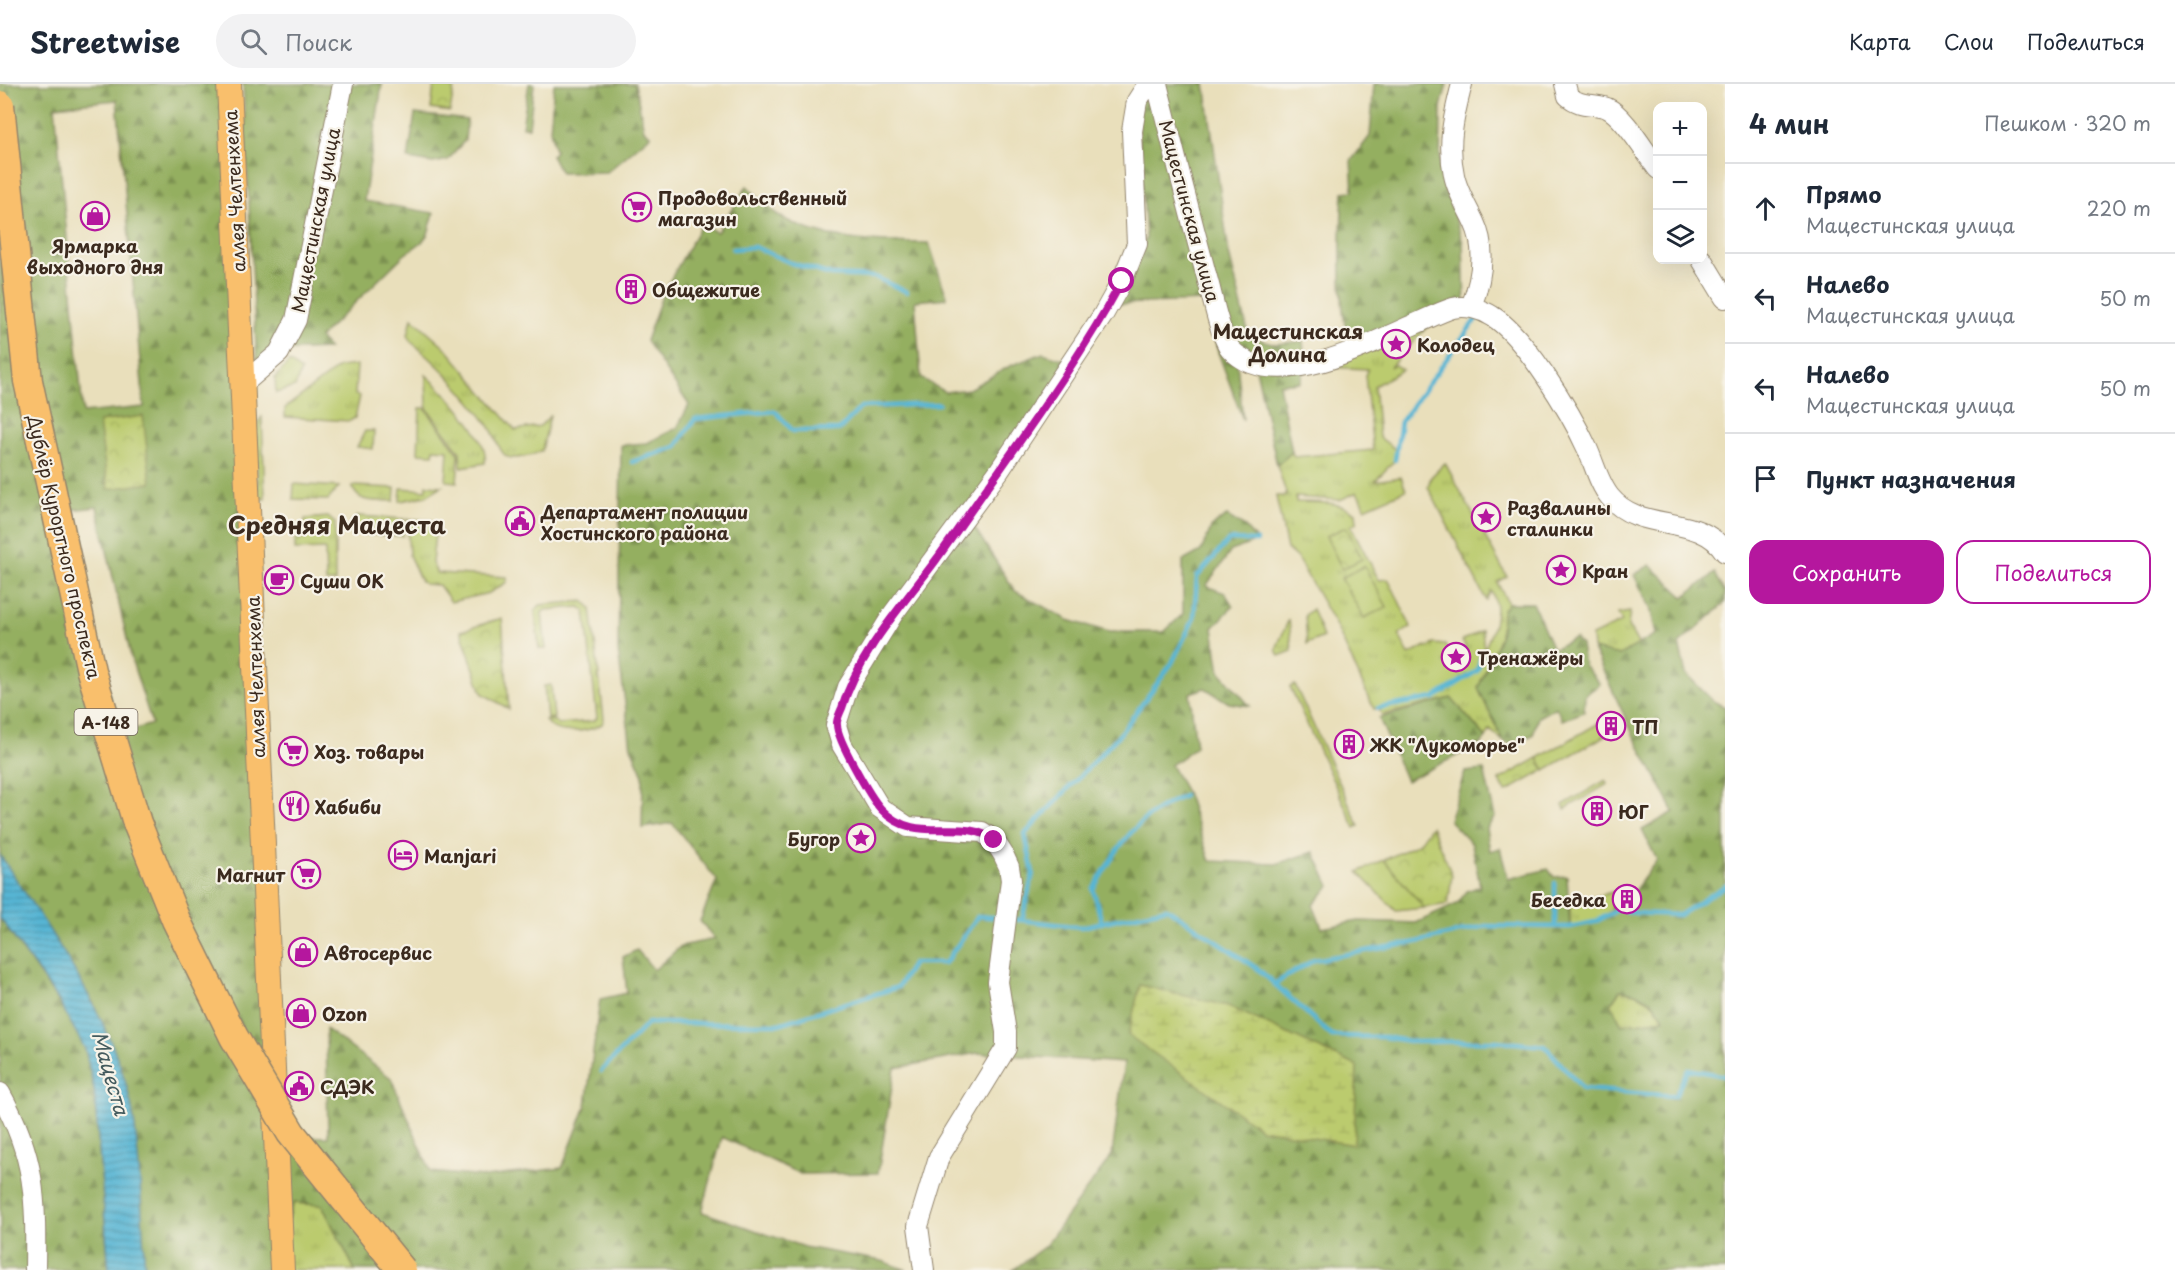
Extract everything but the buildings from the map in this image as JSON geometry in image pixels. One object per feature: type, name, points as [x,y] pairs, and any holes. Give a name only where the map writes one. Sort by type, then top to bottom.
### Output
[{"type":"highway","name":"Дублёр Курортного проспекта","points":[[0,105],[28,381],[91,671],[137,823],[176,920],[234,1037],[291,1133],[402,1270]]},
{"type":"main road","name":"аллея Челтенхема","points":[[229,84],[282,1270]]},
{"type":"street","name":"Мацестинская улица","points":[[243,384],[279,353],[296,320],[343,84]]},
{"type":"street","name":"Мацестинская улица","points":[[924,1270],[918,1226],[939,1157],[1006,1048],[1006,1032],[998,982],[1011,880],[1009,867],[994,840],[982,831],[943,831],[908,827],[880,808],[847,753],[836,725],[848,687],[894,614],[938,557],[1006,461],[1103,315],[1122,281],[1137,244],[1132,131],[1137,101],[1148,84]]},
{"type":"street","name":"Мацестинская улица","points":[[1157,84],[1220,324],[1230,349],[1250,363],[1274,370],[1305,366],[1376,341],[1453,308],[1471,307]]},
{"type":"street","points":[[1462,84],[1452,120],[1450,146],[1454,176],[1481,243],[1477,291],[1471,307],[1490,314],[1503,324],[1554,388],[1586,446],[1608,496],[1623,510],[1643,519],[1699,529],[1718,542],[1725,552]]},
{"type":"street","points":[[1565,84],[1568,96],[1575,103],[1608,108],[1618,116],[1653,163]]},
{"type":"street","points":[[1704,264],[1725,298]]},
{"type":"street","points":[[0,1093],[13,1117],[31,1168],[35,1192],[35,1270]]},
{"type":"green space","points":[[0,84],[229,84],[276,1136],[328,1137],[326,1029],[391,1078],[431,1172],[485,1177],[562,1168],[586,1106],[600,999],[627,993],[623,957],[637,950],[654,970],[681,946],[715,939],[700,921],[717,880],[672,823],[642,828],[643,775],[631,747],[618,651],[621,445],[647,443],[677,428],[689,405],[646,341],[663,293],[701,225],[717,232],[747,186],[781,217],[816,232],[854,239],[929,243],[947,298],[915,301],[921,378],[945,392],[969,389],[1010,366],[1043,353],[1059,358],[1081,359],[970,521],[1015,591],[1068,620],[1109,632],[1164,632],[1183,614],[1183,561],[1201,551],[1212,526],[1227,516],[1245,527],[1257,541],[1231,551],[1206,586],[1225,593],[1233,606],[1213,628],[1220,672],[1250,706],[1229,703],[1205,688],[1190,693],[1196,747],[1171,765],[1186,792],[1210,861],[1276,864],[1314,852],[1330,886],[1313,905],[1322,928],[1358,921],[1416,923],[1457,904],[1467,891],[1480,886],[1472,844],[1449,820],[1465,772],[1484,770],[1495,817],[1486,829],[1490,851],[1500,848],[1508,879],[1548,869],[1554,877],[1567,876],[1570,927],[1595,922],[1612,910],[1613,892],[1635,890],[1657,860],[1642,830],[1674,812],[1634,736],[1593,649],[1620,655],[1656,634],[1650,607],[1634,575],[1650,565],[1684,597],[1715,573],[1725,593],[1725,603],[1679,644],[1686,674],[1713,701],[1725,707],[1725,1270],[1013,1270],[1045,1246],[1112,1155],[1124,1063],[978,1053],[895,1068],[878,1173],[800,1174],[722,1137],[702,1212],[804,1247],[882,1261],[907,1270],[355,1270],[322,1205],[294,1203],[280,1241],[282,1270],[145,1270],[134,1119],[94,1004],[0,855]],"holes":[[[117,100],[144,407],[83,413],[55,106]],[[97,507],[132,661],[152,724],[119,734],[62,511]],[[1620,990],[1634,993],[1652,1002],[1664,1019],[1622,1025],[1611,1003]]]},
{"type":"green space","points":[[243,84],[382,84],[364,201],[434,213],[428,234],[422,242],[404,255],[319,338],[329,349],[275,351],[257,365]]},
{"type":"green space","points":[[529,84],[534,84],[529,127],[522,127]]},
{"type":"green space","points":[[554,84],[635,84],[644,130],[651,135],[607,172],[561,173],[551,156],[555,151],[550,130]]},
{"type":"green space","points":[[1157,84],[1205,84],[1229,254],[1249,336],[1275,344],[1303,341],[1305,366],[1300,382],[1279,384],[1292,452],[1277,465],[1255,364],[1236,354],[1243,420],[1218,352],[1205,301],[1117,304],[1146,238],[1137,101],[1151,98]]},
{"type":"green space","points":[[1374,84],[1447,84],[1441,107],[1440,171],[1463,243],[1465,308],[1353,349],[1344,319],[1342,297],[1343,192],[1353,191],[1351,161],[1370,136]]},
{"type":"green space","points":[[434,85],[454,88],[450,112],[431,109]]},
{"type":"green space","points":[[415,114],[467,120],[465,140],[448,160],[433,163],[408,159]]},
{"type":"green space","points":[[1439,314],[1390,367],[1395,365],[1402,370],[1374,386],[1379,437],[1395,449],[1395,460],[1375,481],[1401,477],[1406,490],[1365,508],[1357,492],[1340,500],[1296,497],[1296,502],[1334,504],[1356,513],[1357,522],[1351,526],[1379,580],[1388,579],[1390,582],[1411,627],[1399,635],[1409,655],[1426,646],[1427,648],[1434,644],[1445,645],[1457,667],[1463,663],[1458,653],[1466,648],[1462,641],[1482,630],[1484,650],[1493,629],[1496,605],[1491,591],[1486,600],[1428,487],[1431,477],[1445,463],[1507,577],[1497,582],[1508,603],[1503,610],[1500,637],[1478,688],[1503,741],[1490,730],[1486,738],[1451,698],[1382,715],[1378,708],[1374,709],[1336,626],[1297,558],[1287,549],[1276,496],[1287,496],[1277,465],[1292,452],[1294,457],[1373,450],[1365,375],[1368,369],[1305,366]]},
{"type":"green space","points":[[412,318],[444,346],[515,430],[540,426],[550,416],[542,450],[518,458],[506,456],[503,453],[490,427],[472,403],[442,370],[410,341],[408,335]]},
{"type":"green space","points":[[289,362],[301,371],[295,387],[276,393],[275,378]]},
{"type":"green space","points":[[357,365],[355,395],[360,396],[355,418],[350,421],[285,417],[285,408],[339,367]]},
{"type":"green space","points":[[426,375],[454,403],[474,428],[485,452],[485,463],[461,467],[460,452],[427,408]]},
{"type":"green space","points":[[420,408],[425,408],[459,454],[457,482],[446,481],[448,450],[434,449],[433,454],[418,453]]},
{"type":"green space","points":[[143,416],[151,483],[108,489],[99,422]]},
{"type":"green space","points":[[262,417],[265,499],[258,495],[256,424]]},
{"type":"green space","points":[[365,431],[374,431],[373,449],[357,447]]},
{"type":"green space","points":[[294,484],[339,487],[328,500],[293,499]]},
{"type":"green space","points":[[427,485],[442,486],[426,496],[400,501],[401,488],[426,490]]},
{"type":"green space","points":[[352,486],[395,488],[394,501],[363,499]]},
{"type":"green space","points":[[358,516],[404,519],[403,536],[351,534],[351,522]]},
{"type":"green space","points":[[328,517],[335,523],[335,582],[326,582],[325,549],[295,550],[295,539],[305,539],[305,519]]},
{"type":"green space","points":[[407,519],[431,520],[436,524],[432,563],[437,573],[507,577],[507,582],[489,593],[451,602],[439,585],[424,584],[421,581],[409,555]]},
{"type":"green space","points":[[1346,527],[1362,559],[1342,569],[1326,536]]},
{"type":"green space","points":[[1364,566],[1387,607],[1364,618],[1341,578]]},
{"type":"green space","points":[[584,601],[591,608],[604,719],[602,724],[596,727],[580,731],[563,731],[555,729],[545,720],[553,720],[559,724],[594,721],[597,718],[585,611],[580,607],[545,610],[542,613],[546,649],[539,649],[535,611],[540,605]]},
{"type":"green space","points":[[1508,603],[1533,603],[1553,649],[1575,638],[1581,645],[1584,665],[1600,684],[1585,695],[1584,712],[1562,720],[1556,707],[1538,717],[1533,735],[1509,744],[1503,741],[1478,688],[1500,637],[1503,610]]},
{"type":"green space","points":[[1312,609],[1323,637],[1307,644],[1305,615]]},
{"type":"green space","points":[[1630,612],[1628,626],[1639,645],[1620,656],[1620,703],[1593,649],[1592,636],[1622,622],[1618,614]]},
{"type":"green space","points":[[502,618],[509,709],[482,693],[461,631]]},
{"type":"green space","points":[[1289,619],[1292,651],[1279,656],[1276,649]]},
{"type":"green space","points":[[551,685],[554,718],[547,719],[544,686]]},
{"type":"green space","points":[[1295,685],[1359,826],[1355,828],[1290,687]]},
{"type":"green space","points":[[1451,698],[1486,738],[1481,744],[1406,781],[1379,718]]},
{"type":"green space","points":[[1599,723],[1608,734],[1545,770],[1538,758]]},
{"type":"green space","points":[[1538,758],[1545,770],[1506,792],[1499,780]]},
{"type":"green space","points":[[1606,780],[1608,784],[1565,809],[1563,805]]},
{"type":"green space","points":[[1431,826],[1452,875],[1448,904],[1424,908],[1384,860],[1418,844]]},
{"type":"green space","points":[[1384,860],[1424,908],[1396,911],[1358,872]]},
{"type":"green space","points":[[1613,892],[1613,910],[1595,922],[1570,927],[1570,896],[1589,898]]},
{"type":"green space","points":[[0,918],[59,1002],[85,1048],[94,1089],[109,1270],[0,1270]]},
{"type":"green space","points":[[1140,985],[1228,1006],[1357,1066],[1354,1145],[1261,1129],[1128,1035]]},
{"type":"green space","points":[[1620,990],[1646,998],[1664,1019],[1622,1025],[1611,1003]]},
{"type":"green space","points":[[294,1203],[322,1205],[355,1270],[282,1270],[280,1241]]},
{"type":"water","name":"Мацеста","points":[[0,855],[81,982],[114,1050],[126,1085],[134,1120],[140,1176],[145,1270],[109,1270],[94,1089],[85,1049],[59,1001],[0,918]]},
{"type":"waterway","points":[[733,249],[755,247],[791,263],[831,275],[875,277],[907,292]]},
{"type":"waterway","points":[[1395,460],[1401,421],[1479,315]]},
{"type":"waterway","points":[[632,462],[676,447],[695,419],[775,411],[793,431],[839,430],[861,407],[939,404]]},
{"type":"waterway","points":[[1022,920],[1033,873],[1025,834],[1120,734],[1172,663],[1194,618],[1197,577],[1229,540],[1257,541]]},
{"type":"waterway","points":[[1378,708],[1434,698],[1477,671],[1483,651]]},
{"type":"waterway","points":[[1102,923],[1093,889],[1112,859],[1140,823],[1152,813],[1184,796]]},
{"type":"waterway","points":[[1555,883],[1555,927]]},
{"type":"waterway","points":[[1274,984],[1314,960],[1417,942],[1486,926],[1570,927],[1595,922],[1619,909],[1636,913],[1679,915],[1725,886]]},
{"type":"waterway","points":[[1012,919],[1081,927],[1167,908],[1258,969],[1332,1036],[1383,1037],[1416,1042],[1496,1041],[1545,1046],[1583,1089],[1675,1096],[1688,1069],[1725,1076]]},
{"type":"waterway","points":[[601,1071],[648,1023],[779,1024],[898,987],[913,963],[945,963],[978,916],[1000,918]]},
{"type":"place","name":"Продовольственный магазин","points":[[637,207]]},
{"type":"place","name":"Ярмарка выходного дня","points":[[95,216]]},
{"type":"place","name":"Общежитие","points":[[631,289]]},
{"type":"place","name":"Колодец","points":[[1396,344]]},
{"type":"place","name":"Развалины сталинки","points":[[1486,517]]},
{"type":"place","name":"Департамент полиции Хостинского района","points":[[520,521]]},
{"type":"place","name":"Кран","points":[[1561,570]]},
{"type":"place","name":"Суши ОК","points":[[279,580]]},
{"type":"place","name":"Тренажёры","points":[[1456,657]]},
{"type":"place","name":"ТП","points":[[1611,726]]},
{"type":"place","name":"ЖК \"Лукоморье\"","points":[[1349,744]]},
{"type":"place","name":"Хоз. товары","points":[[293,751]]},
{"type":"place","name":"Хабиби","points":[[294,806]]},
{"type":"place","name":"ЮГ","points":[[1597,811]]},
{"type":"place","name":"Бугор","points":[[861,838]]},
{"type":"place","name":"Manjari","points":[[403,855]]},
{"type":"place","name":"Магнит","points":[[306,874]]},
{"type":"place","name":"Беседка","points":[[1627,899]]},
{"type":"place","name":"Автосервис","points":[[303,952]]},
{"type":"place","name":"Ozon","points":[[301,1013]]},
{"type":"place","name":"СДЭК","points":[[299,1086]]},
{"type":"district","name":"Мацестинская Долина","points":[[1288,342]]},
{"type":"district","name":"Средняя Мацеста","points":[[337,524]]},
{"type":"route","points":[[994,840],[982,831],[943,831],[908,827],[891,817],[880,808],[842,745],[836,725],[848,687],[894,614],[999,471],[1103,315],[1122,281]]}]
